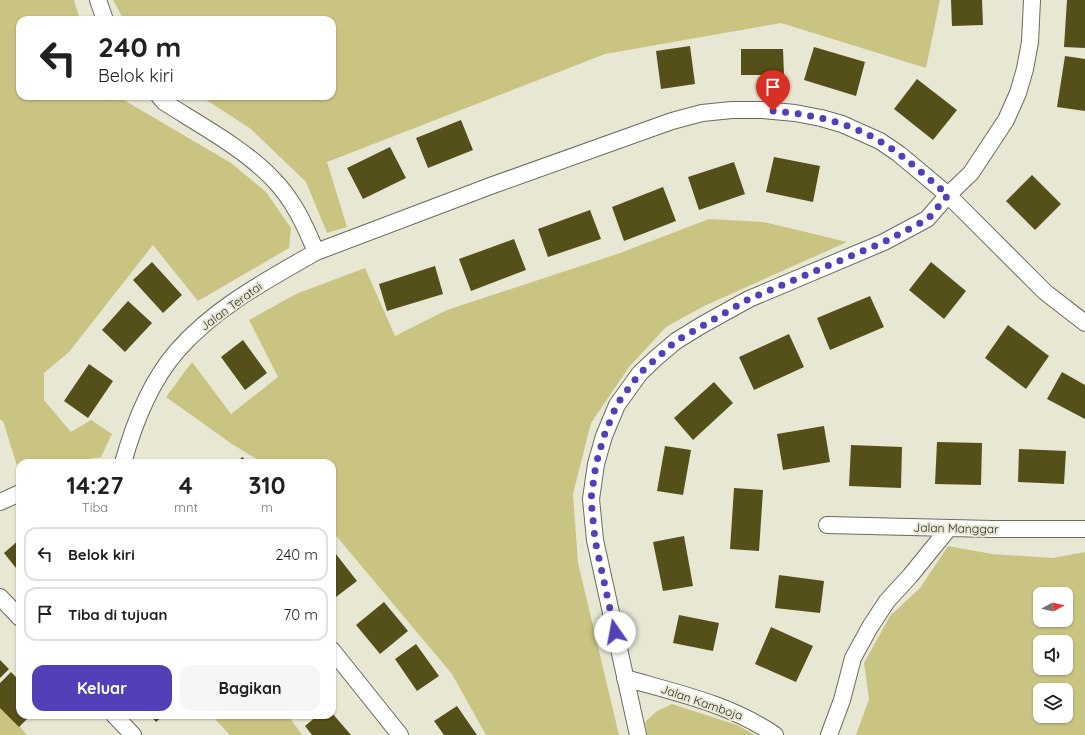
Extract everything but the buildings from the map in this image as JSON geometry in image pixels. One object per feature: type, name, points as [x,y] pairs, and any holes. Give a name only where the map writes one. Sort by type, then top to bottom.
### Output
[{"type":"street","points":[[98,0],[104,16]]},
{"type":"street","points":[[638,735],[595,540],[591,499],[596,464],[604,436],[617,404],[640,373],[676,341],[749,299],[884,242],[928,219],[948,195],[972,173],[1006,120],[1018,93],[1030,42],[1032,0]]},
{"type":"street","points":[[162,100],[247,156],[272,178],[292,202],[302,220],[316,252]]},
{"type":"street","name":"Jalan Teratai","points":[[124,459],[141,411],[163,370],[177,351],[207,322],[231,303],[316,252],[632,134],[702,113],[732,110],[762,110],[795,113],[842,124],[880,141],[899,154],[948,195],[1045,292],[1085,323]]},
{"type":"street","points":[[0,502],[16,495]]},
{"type":"street","name":"Jalan Manggar","points":[[827,525],[1085,529]]},
{"type":"street","points":[[829,735],[842,700],[853,658],[870,627],[887,601],[910,576],[949,528]]},
{"type":"street","points":[[0,598],[16,614]]},
{"type":"street","points":[[336,655],[400,735]]},
{"type":"street","name":"Jalan Kamboja","points":[[625,678],[732,710],[776,735]]},
{"type":"street","points":[[118,719],[133,735]]},
{"type":"shaded area","points":[[0,0],[74,0],[79,16],[16,16],[16,100],[124,100],[231,163],[266,192],[291,228],[289,248],[198,301],[153,245],[69,352],[44,373],[44,400],[71,432],[91,420],[112,434],[101,457],[88,459],[16,459],[16,463],[3,421],[0,420]]},
{"type":"shaded area","points":[[113,0],[940,0],[926,68],[781,23],[605,54],[327,162],[347,227],[327,233],[306,182],[251,129],[206,100],[336,100],[336,16],[122,16]]},
{"type":"shaded area","points":[[709,219],[764,222],[847,242],[704,306],[666,327],[629,367],[591,423],[573,494],[578,563],[619,735],[486,735],[452,674],[336,536],[336,459],[256,459],[232,444],[166,397],[192,362],[231,414],[278,377],[249,320],[296,294],[365,268],[395,336],[447,310],[620,253]]},
{"type":"shaded area","points":[[948,546],[992,554],[1053,558],[1085,552],[1085,735],[856,735],[869,699],[864,663],[890,616],[920,588]]},
{"type":"shaded area","points":[[0,704],[27,735],[0,735]]},
{"type":"shaded area","points":[[672,704],[737,725],[755,735],[647,735],[645,722],[657,711]]},
{"type":"shaded area","points":[[215,719],[291,719],[302,735],[230,735]]},
{"type":"route","points":[[615,632],[595,540],[591,499],[596,464],[604,436],[617,404],[640,373],[676,341],[749,299],[884,242],[928,219],[948,195],[899,154],[880,141],[860,131],[821,118],[773,111]]}]
